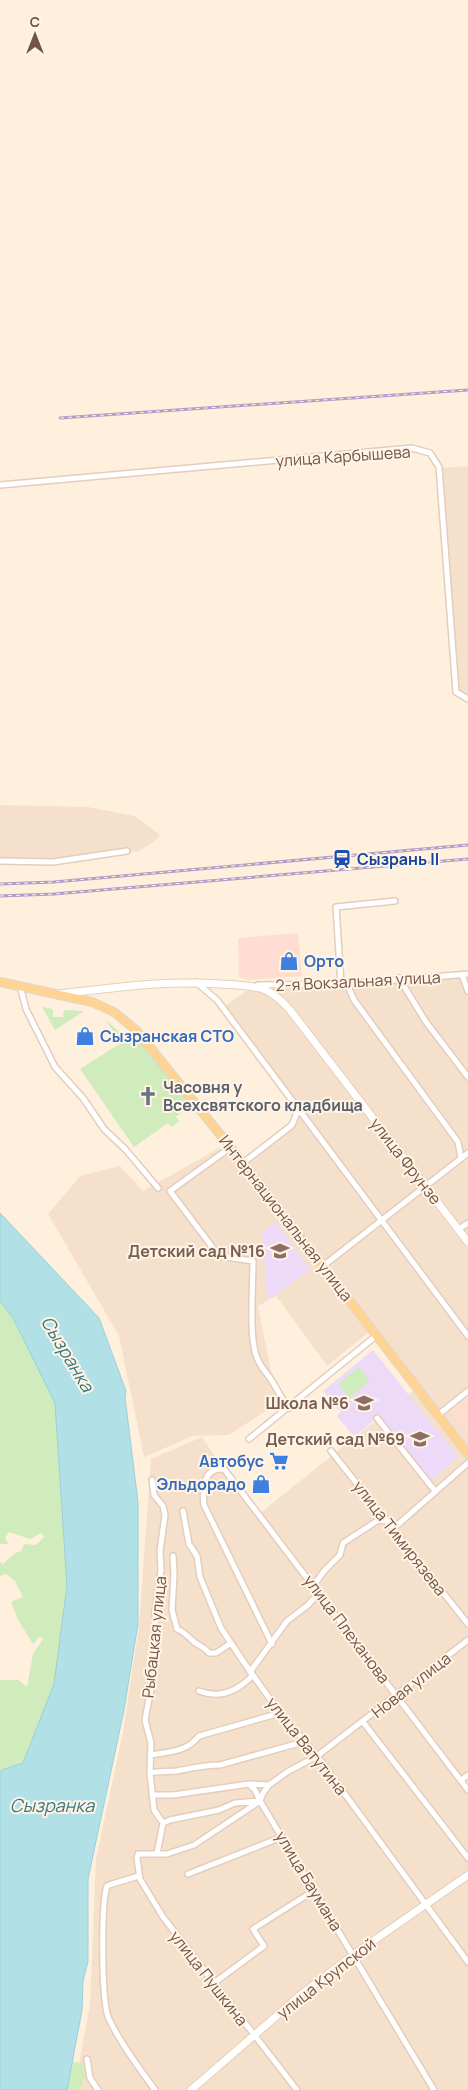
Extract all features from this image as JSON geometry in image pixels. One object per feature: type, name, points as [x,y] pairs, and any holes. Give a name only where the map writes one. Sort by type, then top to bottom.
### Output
[{"type":"main road","name":"Интернациональная улица","points":[[0,982],[92,1002],[114,1012],[136,1030],[231,1147],[438,1415],[466,1448]]},
{"type":"street","name":"улица Карбышева","points":[[0,485],[412,448],[430,453],[439,467],[456,692],[468,699]]},
{"type":"street","points":[[0,862],[53,862],[127,851]]},
{"type":"street","points":[[395,901],[336,907],[344,984],[458,1142],[461,1158]]},
{"type":"street","name":"2-я Вокзальная улица","points":[[247,986],[344,984],[399,978],[468,974]]},
{"type":"street","points":[[462,975],[468,991]]},
{"type":"street","points":[[399,978],[426,1022],[468,1077]]},
{"type":"street","name":"улица Фрунзе","points":[[57,994],[169,982],[247,986],[264,990],[283,1002],[468,1242]]},
{"type":"street","points":[[196,982],[216,1000],[468,1336]]},
{"type":"street","points":[[20,986],[26,1009],[55,1067],[83,1098],[104,1129],[126,1150],[158,1188]]},
{"type":"street","points":[[92,1002],[91,995],[94,990]]},
{"type":"street","points":[[243,1163],[292,1125],[298,1110]]},
{"type":"street","points":[[231,1147],[170,1191],[219,1256],[253,1261],[255,1354],[260,1367],[289,1408]]},
{"type":"street","points":[[323,1266],[468,1153]]},
{"type":"street","points":[[459,1229],[468,1223]]},
{"type":"street","points":[[249,1439],[377,1335]]},
{"type":"street","points":[[438,1415],[468,1391]]},
{"type":"street","points":[[377,1418],[435,1491]]},
{"type":"street","name":"улица Тимирязева","points":[[331,1451],[394,1528],[468,1624]]},
{"type":"street","points":[[394,1528],[468,1463]]},
{"type":"street","name":"улица Плеханова","points":[[272,1644],[204,1505],[203,1483],[210,1472],[217,1469],[224,1470],[314,1585],[468,1790]]},
{"type":"street","name":"Рыбацкая улица","points":[[152,1480],[154,1494],[163,1506],[165,1515],[160,1551],[161,1570],[155,1611],[154,1673],[145,1720],[151,1743],[150,1773],[154,1810],[163,1823]]},
{"type":"street","name":"улица Ватутина","points":[[183,1511],[189,1544],[197,1556],[203,1585],[213,1612],[231,1643],[280,1712],[303,1742],[317,1756],[468,1962]]},
{"type":"street","points":[[199,1691],[212,1696],[232,1691],[244,1684],[287,1621],[308,1605],[316,1596],[314,1585],[324,1571],[340,1555],[343,1543],[371,1524],[386,1519]]},
{"type":"street","points":[[173,1556],[172,1610],[177,1629],[185,1632],[195,1643],[203,1646],[209,1653],[216,1653],[231,1643]]},
{"type":"street","name":"Новая улица","points":[[260,1801],[263,1793],[270,1785],[287,1772],[317,1756],[468,1640]]},
{"type":"street","points":[[150,1755],[175,1752],[195,1741],[199,1736],[280,1712]]},
{"type":"street","points":[[363,1722],[468,1858]]},
{"type":"street","points":[[150,1773],[220,1765],[303,1742]]},
{"type":"street","points":[[460,1780],[468,1775]]},
{"type":"street","points":[[152,1795],[249,1784],[270,1785]]},
{"type":"street","name":"улица Баумана","points":[[249,1784],[255,1790],[434,2090]]},
{"type":"street","points":[[260,1801],[194,1845],[179,1851],[157,1854],[163,1823],[219,1810],[235,1803],[260,1801]]},
{"type":"street","points":[[188,1874],[282,1837]]},
{"type":"street","name":"улица Пушкина","points":[[157,1854],[138,1854],[137,1858],[139,1876],[163,1917],[297,2090]]},
{"type":"street","name":"улица Крупской","points":[[191,2090],[353,1955],[468,1875]]},
{"type":"street","points":[[139,1876],[108,1886],[105,1893],[103,1918],[105,1999],[108,2018],[155,2090]]},
{"type":"street","points":[[214,1983],[264,1946],[253,1928],[314,1890]]},
{"type":"street","points":[[87,2059],[90,2078],[98,2090]]},
{"type":"shaded area","points":[[468,466],[468,696],[456,691],[439,468]]},
{"type":"shaded area","points":[[0,805],[88,807],[135,816],[160,835],[154,842],[139,851],[109,856],[53,862],[0,861]]},
{"type":"shaded area","name":"Орто","points":[[298,933],[302,976],[248,980],[239,977],[238,938]]},
{"type":"shaded area","points":[[468,974],[468,1779],[465,1781],[468,1786],[468,2090],[74,2090],[90,2005],[96,1859],[123,1732],[139,1626],[151,1459],[202,1437],[224,1470],[259,1514],[414,1390],[369,1332],[328,1365],[326,1364],[276,1296],[258,1306],[271,1371],[284,1399],[229,1435],[193,1436],[144,1457],[119,1336],[48,1214],[80,1176],[120,1166],[143,1191],[219,1148],[245,1160],[302,1116],[222,1008],[252,987],[311,986]]},
{"type":"shaded area","name":"Детский сад №16","points":[[275,1222],[310,1269],[270,1299],[267,1295],[262,1233]]},
{"type":"shaded area","points":[[373,1350],[458,1457],[431,1481],[379,1416],[354,1437],[337,1416],[341,1412],[323,1391]]},
{"type":"shaded area","points":[[468,1397],[468,1433],[450,1411]]},
{"type":"green space","points":[[42,1007],[53,1009],[53,1017],[63,1017],[64,1010],[84,1011],[55,1030]]},
{"type":"green space","points":[[106,1020],[126,1038],[120,1042]]},
{"type":"green space","points":[[135,1034],[187,1097],[189,1106],[176,1117],[179,1121],[172,1127],[168,1123],[134,1147],[80,1069]]},
{"type":"green space","points":[[0,1301],[13,1318],[55,1403],[67,1586],[54,1684],[23,1763],[2,1770],[0,1773],[0,1680],[19,1680],[27,1687],[33,1654],[43,1639],[40,1636],[33,1644],[18,1620],[11,1602],[23,1597],[15,1581],[6,1574],[0,1576],[0,1562],[3,1564],[15,1553],[21,1551],[24,1544],[36,1545],[44,1537],[41,1533],[30,1539],[9,1532],[5,1538],[9,1544],[0,1544]]},
{"type":"green space","points":[[359,1367],[370,1381],[349,1398],[338,1384]]},
{"type":"green space","points":[[72,2062],[83,2063],[84,2071],[89,2074],[83,2080],[80,2090],[67,2090]]},
{"type":"water","name":"Сызранка","points":[[0,1213],[99,1318],[126,1391],[125,1397],[138,1502],[138,1624],[124,1710],[88,1879],[88,1961],[83,1981],[82,2010],[67,2090],[0,2090],[0,1773],[2,1770],[23,1763],[54,1684],[67,1586],[55,1403],[13,1318],[0,1301]]},
{"type":"railway","points":[[60,418],[468,390]]},
{"type":"railway","points":[[0,884],[54,882],[468,845]]},
{"type":"railway","points":[[0,896],[54,894],[468,859]]},
{"type":"place","name":"Сызрань II","points":[[342,859]]},
{"type":"place","name":"Орто","points":[[289,961]]},
{"type":"place","name":"Сызранская СТО","points":[[85,1036]]},
{"type":"place","name":"Часовня у Всехсвятского кладбища","points":[[148,1096]]},
{"type":"place","name":"Детский сад №16","points":[[280,1251]]},
{"type":"place","name":"Школа №6","points":[[364,1403]]},
{"type":"place","name":"Детский сад №69","points":[[420,1439]]},
{"type":"place","name":"Автобус","points":[[279,1461]]},
{"type":"place","name":"Эльдорадо","points":[[261,1484]]}]
